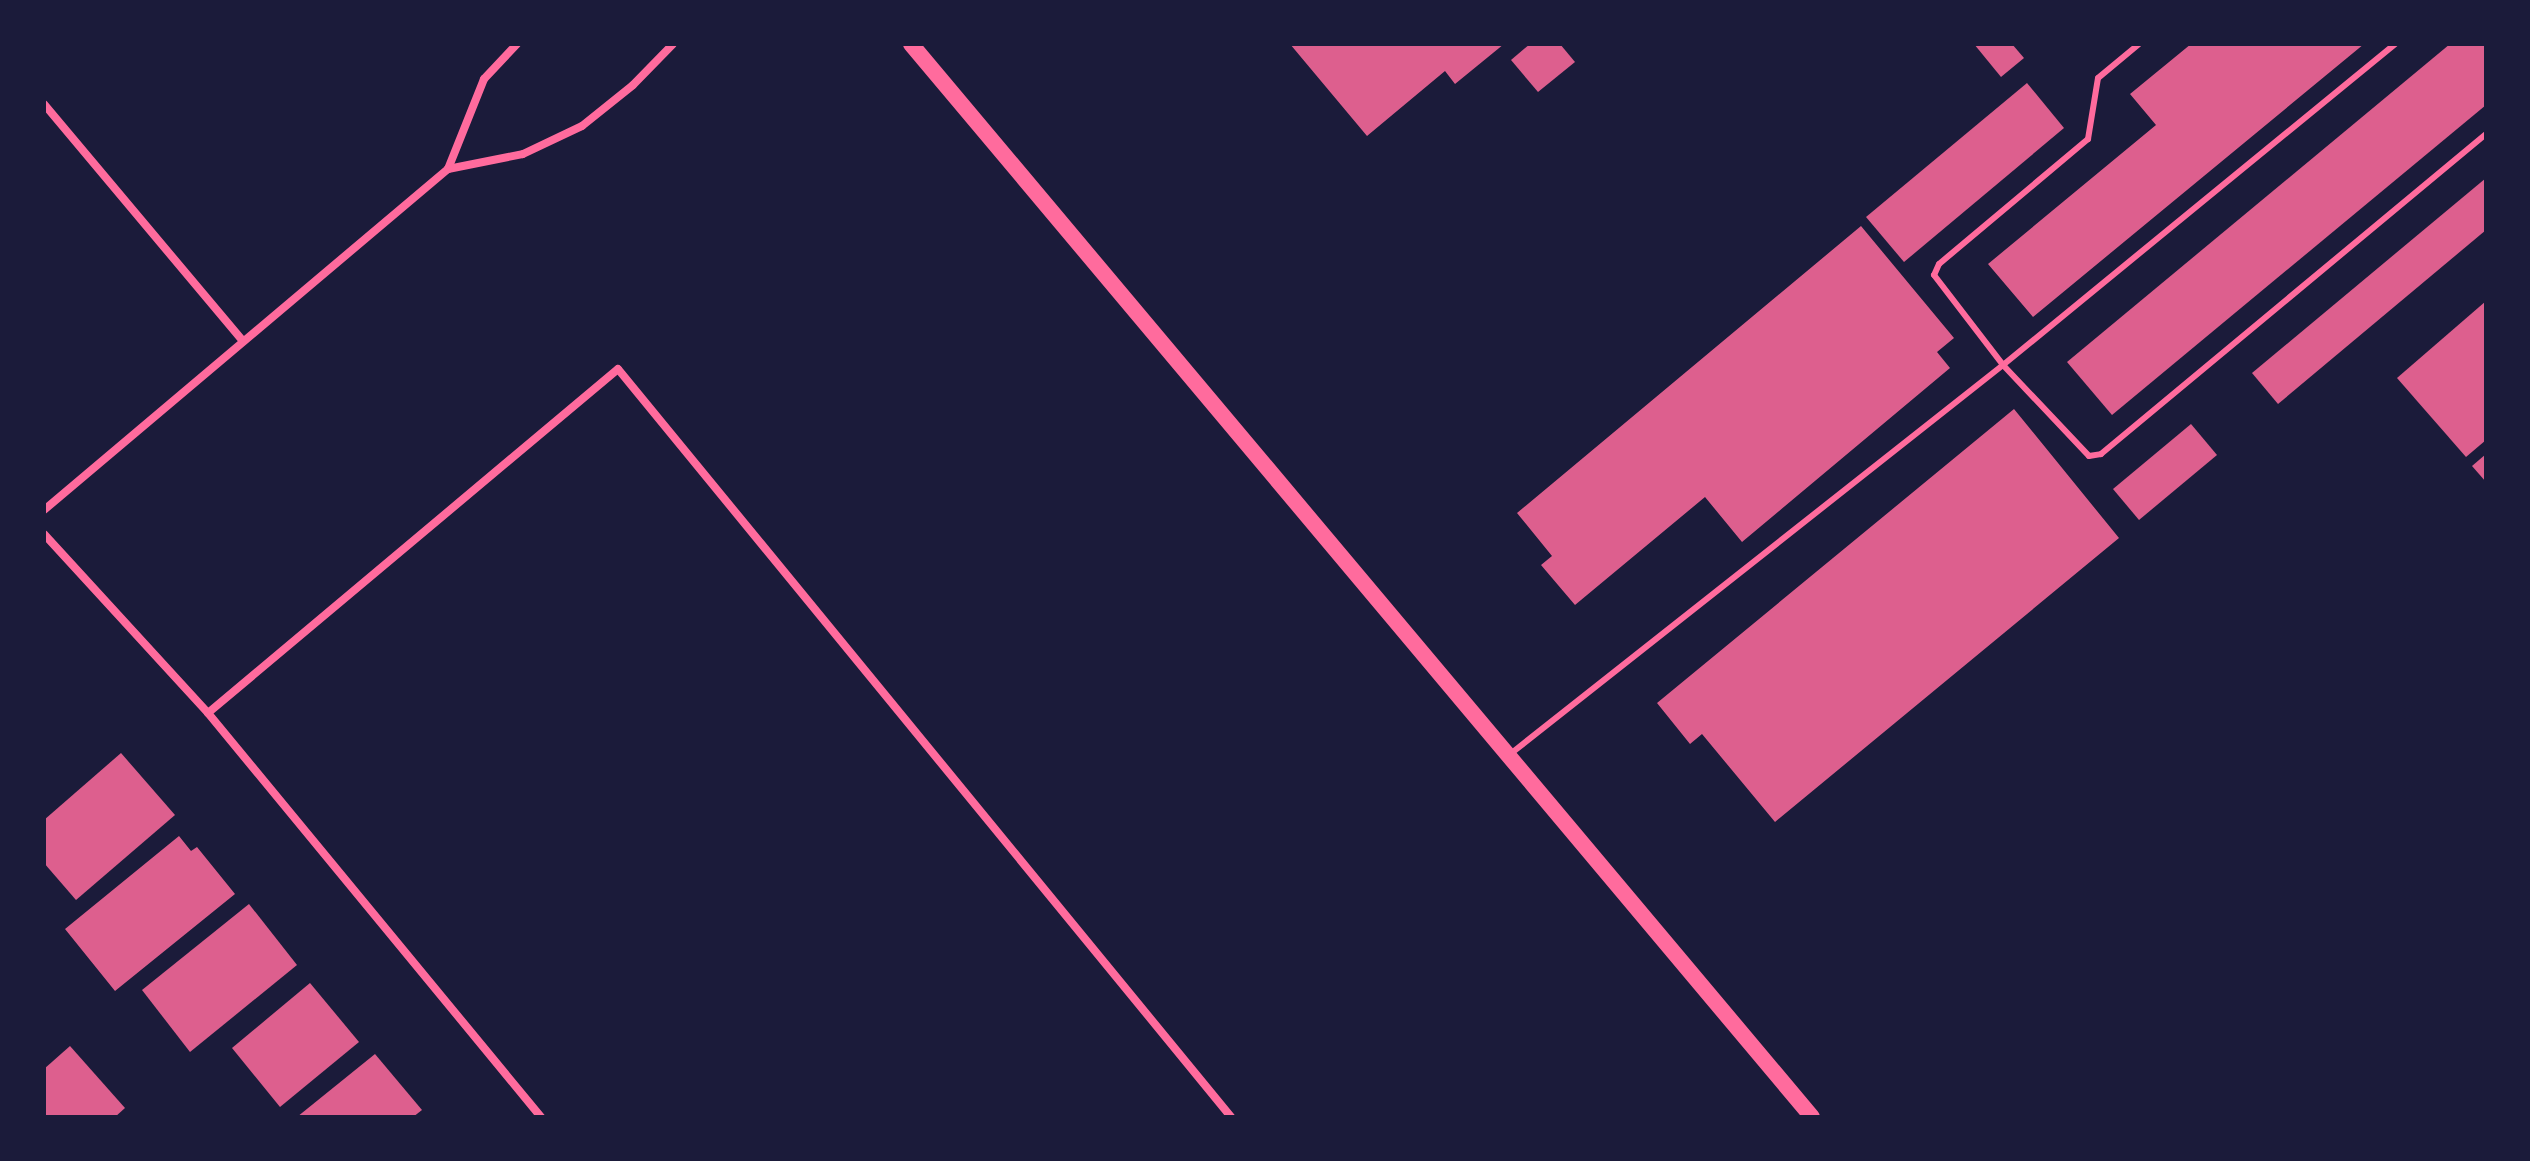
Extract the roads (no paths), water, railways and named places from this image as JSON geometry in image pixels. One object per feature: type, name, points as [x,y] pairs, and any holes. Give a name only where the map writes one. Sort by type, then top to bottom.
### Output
[{"type":"main road","points":[[911,44],[1812,1117]]},
{"type":"street","points":[[448,169],[484,79],[517,44]]},
{"type":"street","points":[[44,510],[448,169],[523,154],[582,126],[633,85],[673,44]]},
{"type":"street","points":[[44,104],[242,340]]},
{"type":"street","points":[[208,713],[618,369],[1231,1117]]},
{"type":"street","points":[[44,534],[208,713],[541,1117]]},
{"type":"lane","points":[[2139,44],[2098,78],[2088,139],[1939,264],[1934,275],[2003,365],[2079,449],[2089,456],[2101,454],[2486,134]]},
{"type":"lane","points":[[1509,755],[2003,365],[2395,44]]}]
